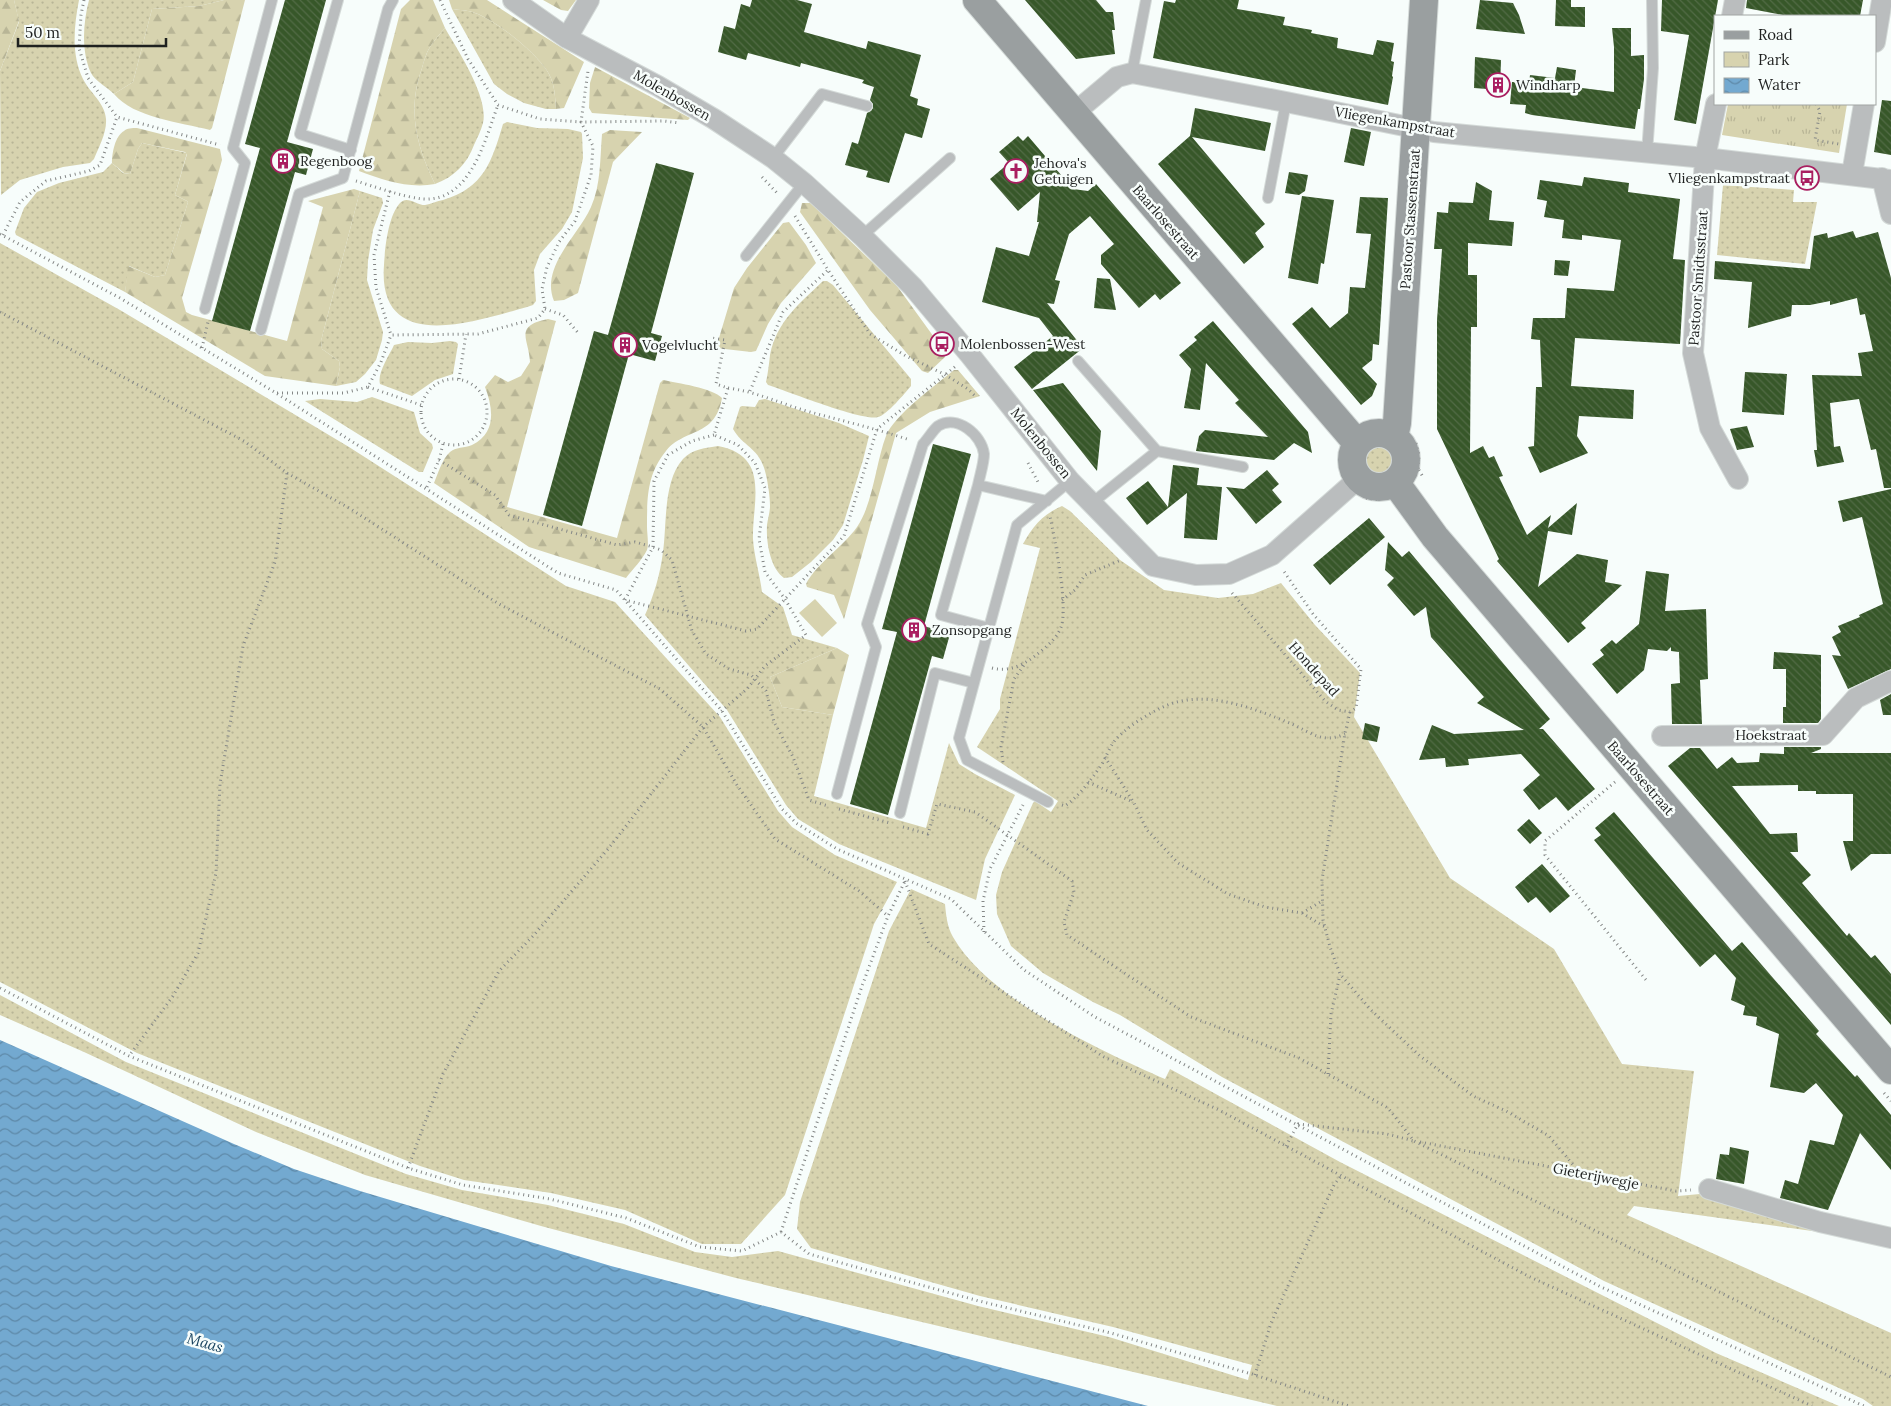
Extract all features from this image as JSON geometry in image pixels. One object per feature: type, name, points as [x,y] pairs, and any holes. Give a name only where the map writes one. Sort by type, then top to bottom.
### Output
[{"type":"street","name":"Molenbossen","points":[[513,0],[567,38],[658,86],[714,119],[773,158],[804,183],[862,236],[913,287],[970,354],[1070,481],[1153,566],[1196,575],[1229,574],[1272,555],[1354,482]]},
{"type":"street","points":[[567,38],[589,0]]},
{"type":"street","name":"Baarlosestraat","points":[[977,0],[1357,443]]},
{"type":"street","name":"Pastoor Stassenstraat","points":[[1396,430],[1424,0]]},
{"type":"street","points":[[1732,15],[1735,0]]},
{"type":"street","points":[[1876,36],[1882,0]]},
{"type":"street","points":[[1073,114],[1117,77],[1132,73]]},
{"type":"street","name":"Vliegenkampstraat","points":[[1132,73],[1434,132],[1706,158],[1886,179]]},
{"type":"street","name":"Pastoor Smidtsstraat","points":[[1716,105],[1706,158],[1693,353],[1710,428],[1738,479]]},
{"type":"street","points":[[1852,174],[1864,105]]},
{"type":"street","points":[[1886,179],[1891,214]]},
{"type":"street","points":[[1396,430],[1407,459],[1399,487],[1379,487],[1354,482],[1356,473],[1352,462],[1357,443],[1365,436],[1375,433],[1388,434],[1396,430]]},
{"type":"street","name":"Baarlosestraat","points":[[1399,487],[1435,537],[1891,1070]]},
{"type":"street","name":"Hoekstraat","points":[[1662,736],[1823,735],[1856,698],[1891,681]]},
{"type":"street","points":[[1710,1188],[1820,1222],[1891,1238]]},
{"type":"lane","points":[[205,309],[245,163],[233,148],[272,0]]},
{"type":"lane","points":[[338,0],[300,134],[351,150]]},
{"type":"lane","points":[[260,330],[299,194],[343,178],[388,9],[393,0]]},
{"type":"lane","points":[[1132,73],[1146,0]]},
{"type":"lane","points":[[1647,153],[1653,68],[1652,0]]},
{"type":"lane","points":[[773,158],[822,94],[867,106]]},
{"type":"lane","points":[[1268,198],[1286,102]]},
{"type":"lane","points":[[862,236],[950,158]]},
{"type":"lane","points":[[746,256],[804,183]]},
{"type":"lane","points":[[1078,361],[1157,451],[1243,467]]},
{"type":"lane","points":[[837,794],[876,647],[867,624],[923,444],[938,427],[948,423],[961,424],[971,431],[981,444],[984,455],[978,484],[942,615],[989,628]]},
{"type":"lane","points":[[1092,503],[1157,451]]},
{"type":"lane","points":[[1048,802],[967,760],[959,738],[1017,525],[1070,481]]},
{"type":"lane","points":[[978,484],[1047,501]]},
{"type":"lane","points":[[900,813],[935,673],[974,683]]},
{"type":"path","points":[[84,0],[80,14],[79,48],[88,78],[117,117],[233,148]]},
{"type":"path","points":[[440,0],[468,59],[498,105],[540,119],[580,122],[664,121],[686,124]]},
{"type":"path","points":[[391,335],[478,334],[538,318],[545,309],[542,289],[547,267],[559,242],[575,221],[591,175],[593,146],[580,122],[591,51]]},
{"type":"path","points":[[343,178],[424,199],[445,195],[462,184],[475,165],[498,105]]},
{"type":"path","points":[[1817,105],[1820,111],[1815,140],[1857,147]]},
{"type":"path","points":[[117,117],[100,165],[89,171],[46,181],[20,202],[1,234],[120,298],[276,393],[558,573],[616,590],[722,711],[782,808],[796,823],[837,849],[950,900],[1024,970],[1095,1017],[1601,1287],[1864,1406]]},
{"type":"path","points":[[755,172],[788,204]]},
{"type":"path","points":[[368,387],[381,362],[391,335],[376,288],[374,255],[390,191]]},
{"type":"path","points":[[750,391],[783,312],[828,270]]},
{"type":"path","points":[[202,348],[208,323],[205,309]]},
{"type":"path","points":[[545,309],[563,315],[579,334]]},
{"type":"path","points":[[0,312],[244,441],[288,473],[350,508],[498,604],[660,689],[703,727],[737,786],[774,839],[859,891],[888,916]]},
{"type":"path","points":[[458,379],[466,334]]},
{"type":"path","points":[[711,338],[725,340],[716,384],[750,391],[808,412],[877,429],[923,444]]},
{"type":"path","points":[[625,600],[746,631],[757,629],[844,536],[877,429],[970,354]]},
{"type":"path","points":[[447,379],[458,379],[474,384],[484,397],[488,412],[485,428],[474,440],[459,446],[443,444],[432,438],[424,428],[421,415],[421,405],[427,392],[436,384],[447,379]]},
{"type":"path","points":[[276,393],[344,394],[368,387],[421,405]]},
{"type":"path","points":[[714,435],[728,388]]},
{"type":"path","points":[[1354,482],[1363,497],[1371,500],[1380,500],[1392,498],[1399,487],[1416,478],[1420,455],[1415,441],[1408,431],[1396,430]]},
{"type":"path","points":[[408,1168],[443,1074],[499,971],[534,935],[608,848],[703,727],[747,689],[765,666],[806,635],[785,599],[765,572],[759,539],[764,488],[755,463],[738,444],[714,435],[692,440],[668,455],[654,481],[653,547],[625,600]]},
{"type":"path","points":[[426,488],[439,460],[443,444]]},
{"type":"path","points":[[439,460],[495,495],[509,515],[617,545],[635,542],[661,550],[672,560],[692,631],[706,654],[729,669],[751,675],[766,691],[774,722],[793,757],[809,800],[891,824]]},
{"type":"path","points":[[129,1056],[173,996],[198,953],[216,873],[220,784],[243,646],[275,562],[288,473]]},
{"type":"path","points":[[1062,600],[1075,590],[1085,575],[1139,551]]},
{"type":"path","name":"Hondepad","points":[[1229,574],[1232,593],[1325,701],[1338,710],[1350,712],[1356,708],[1360,669],[1313,614],[1272,555]]},
{"type":"path","points":[[1006,781],[1001,747],[1014,679],[1024,665]]},
{"type":"path","points":[[1048,802],[1064,806],[1077,797],[1116,739],[1162,707],[1194,698],[1217,699],[1292,724],[1319,738],[1336,738],[1346,733]]},
{"type":"path","points":[[1350,712],[1322,880],[1325,927],[1340,974],[1371,1010],[1420,1056],[1473,1096],[1506,1111],[1549,1136],[1580,1173]]},
{"type":"path","points":[[1105,757],[1134,803],[1147,830],[1178,863],[1228,894],[1265,907],[1302,913],[1325,927]]},
{"type":"path","points":[[1632,767],[1545,841],[1545,855],[1646,980]]},
{"type":"path","points":[[1088,782],[1110,790],[1134,803]]},
{"type":"path","points":[[984,932],[983,901],[990,870],[1030,794]]},
{"type":"path","points":[[900,826],[928,834],[937,804],[975,812],[1072,881],[1074,892],[1064,922],[1067,935],[1191,1017],[1299,1058],[1388,1108],[1414,1141],[1891,1377]]},
{"type":"path","points":[[0,988],[129,1056],[408,1168],[463,1185],[550,1199],[626,1218],[700,1247],[742,1251],[781,1232],[862,986],[888,916],[905,880]]},
{"type":"path","points":[[905,880],[929,944],[1104,1057],[1219,1110],[1528,1276],[1812,1406]]},
{"type":"path","points":[[1302,913],[1323,900]]},
{"type":"path","points":[[1328,1074],[1331,1014],[1340,974]]},
{"type":"path","points":[[1286,1146],[1298,1124]]},
{"type":"path","name":"Gieterijwegje","points":[[1298,1124],[1387,1134],[1414,1141],[1676,1191],[1710,1188]]},
{"type":"path","points":[[1254,1375],[1271,1323],[1334,1185],[1341,1176]]},
{"type":"path","points":[[781,1232],[809,1254],[979,1301],[1111,1334],[1254,1375],[1349,1406]]},
{"type":"green space","points":[[0,0],[14,0],[19,21],[0,71]]},
{"type":"green space","points":[[14,0],[79,0],[75,30],[75,50],[79,70],[86,84],[103,108],[106,124],[94,159],[90,163],[63,167],[20,180],[1,195],[0,71],[19,22]]},
{"type":"green space","points":[[89,0],[224,0],[199,6],[152,9],[133,82],[114,94],[98,82],[91,73],[88,64],[84,37],[85,18]]},
{"type":"green space","points":[[224,0],[245,0],[210,130],[145,114],[133,109],[114,94],[133,82],[152,9],[199,6]]},
{"type":"green space","points":[[410,0],[433,0],[445,28],[427,52],[417,83],[415,98],[416,127],[419,141],[428,170],[435,184],[396,183],[359,171],[401,9]]},
{"type":"green space","points":[[449,0],[487,0],[584,62],[564,108],[556,109],[554,87],[551,78],[544,66],[527,48],[505,30],[484,17],[469,11],[452,9]]},
{"type":"green space","points":[[543,0],[576,0],[568,11],[561,10]]},
{"type":"green space","points":[[452,9],[469,11],[484,17],[505,30],[527,48],[544,66],[551,78],[554,87],[556,109],[546,109],[524,103],[494,84]]},
{"type":"green space","points":[[445,28],[471,74],[484,112],[480,132],[464,164],[454,174],[435,184],[428,170],[419,141],[416,127],[415,98],[417,83],[427,52]]},
{"type":"green space","points":[[595,67],[690,118],[688,120],[592,113],[589,108],[590,83]]},
{"type":"green space","points":[[1728,105],[1847,105],[1839,153],[1722,135]]},
{"type":"green space","points":[[507,122],[537,128],[568,129],[581,132],[582,134],[583,158],[572,212],[562,229],[540,254],[534,270],[536,301],[533,305],[527,307],[457,324],[434,325],[413,322],[396,312],[386,294],[385,250],[390,224],[396,209],[400,203],[406,200],[425,205],[457,195],[468,188],[477,180],[490,161],[503,124]]},
{"type":"green space","points":[[137,128],[220,149],[222,160],[182,298],[186,312],[192,315],[287,341],[323,207],[308,201],[354,189],[360,191],[321,341],[322,349],[339,361],[340,367],[336,386],[265,376],[125,292],[128,266],[155,277],[165,275],[188,202],[175,195],[187,154],[185,152],[142,143],[138,149],[130,174],[124,173],[112,163],[113,150],[118,137],[127,129]]},
{"type":"green space","points":[[610,130],[642,132],[613,162],[578,293],[564,300],[554,301],[551,288],[552,276],[562,252],[591,207],[598,181],[602,134]]},
{"type":"green space","points":[[142,143],[187,153],[175,195],[188,202],[165,275],[155,277],[129,266],[125,292],[16,235],[15,232],[24,208],[37,192],[59,183],[103,172],[112,163],[123,173],[130,174],[138,149]]},
{"type":"green space","points":[[1723,185],[1794,190],[1793,202],[1817,202],[1805,264],[1717,255]]},
{"type":"green space","points":[[360,191],[382,198],[383,203],[373,230],[367,280],[383,332],[376,360],[365,374],[356,382],[336,386],[340,367],[339,361],[322,349],[321,341]]},
{"type":"green space","points":[[802,203],[811,203],[897,286],[944,351],[945,357],[928,373],[922,371],[870,310],[800,212]]},
{"type":"green space","points":[[789,222],[806,245],[816,263],[781,303],[768,324],[756,351],[716,348],[734,288],[747,268],[783,223]]},
{"type":"green space","points":[[0,243],[120,310],[349,447],[566,586],[615,602],[720,717],[778,811],[792,827],[835,855],[897,882],[874,924],[785,1195],[741,1244],[702,1244],[625,1210],[551,1193],[464,1180],[420,1166],[137,1053],[0,982]]},
{"type":"green space","points":[[823,281],[833,285],[911,379],[911,386],[905,394],[891,408],[878,417],[842,411],[768,385],[766,382],[770,355],[778,332],[790,314]]},
{"type":"green space","points":[[548,319],[556,321],[507,507],[617,538],[660,383],[663,380],[694,386],[711,391],[722,398],[713,420],[698,431],[673,444],[655,468],[649,487],[647,506],[647,550],[626,578],[529,547],[434,483],[442,463],[450,452],[472,445],[486,434],[491,419],[491,411],[485,387],[495,375],[508,382],[521,376],[530,362],[526,340],[527,330],[530,325]]},
{"type":"green space","points":[[450,341],[458,344],[453,374],[435,380],[412,396],[380,384],[380,375],[394,345],[408,342],[432,343]]},
{"type":"green space","points":[[954,370],[958,370],[980,396],[930,412],[896,433],[844,619],[834,595],[807,587],[806,584],[816,569],[851,534],[862,518],[871,495],[883,446],[890,428],[906,410]]},
{"type":"green space","points":[[372,397],[414,412],[420,433],[432,444],[433,448],[423,472],[419,472],[305,401],[320,399],[357,402]]},
{"type":"green space","points":[[765,399],[839,423],[869,436],[843,525],[833,540],[811,562],[792,577],[784,578],[779,574],[772,561],[768,547],[767,525],[770,498],[763,466],[756,453],[733,429],[740,407],[755,407],[759,400]]},
{"type":"green space","points":[[1379,445],[1389,449],[1393,459],[1389,469],[1379,473],[1369,469],[1365,459],[1369,449]]},
{"type":"green space","points":[[718,446],[735,451],[746,460],[752,470],[755,482],[753,539],[762,592],[783,607],[792,635],[837,648],[770,677],[782,707],[833,715],[814,796],[926,828],[949,743],[959,764],[1015,795],[985,859],[976,900],[839,844],[798,819],[786,805],[727,710],[645,615],[660,569],[667,503],[672,479],[683,459],[691,453]]},
{"type":"green space","points":[[1062,506],[1070,511],[1120,560],[1164,590],[1218,598],[1253,594],[1281,583],[1315,625],[1360,673],[1354,717],[1450,878],[1554,949],[1622,1064],[1694,1071],[1678,1196],[1711,1193],[1891,1242],[1634,1206],[1627,1215],[1891,1333],[1891,1406],[1873,1406],[1863,1399],[1604,1281],[1222,1077],[1120,1015],[1093,1002],[1043,973],[1011,946],[997,914],[996,895],[1002,872],[1033,803],[1035,801],[1051,812],[1058,801],[977,747],[1000,709],[1000,699],[1040,548],[1023,544],[1039,521]]},
{"type":"green space","points":[[815,599],[837,623],[822,637],[799,613]]},
{"type":"green space","points":[[837,648],[849,655],[833,715],[782,707],[770,677]]},
{"type":"green space","points":[[911,889],[945,904],[951,933],[970,960],[992,981],[1048,1021],[1110,1054],[1165,1079],[1170,1069],[1340,1162],[1716,1353],[1839,1406],[1277,1406],[736,1278],[541,1226],[365,1175],[256,1132],[0,1015],[0,995],[126,1062],[406,1174],[462,1190],[548,1205],[624,1224],[695,1252],[732,1257],[778,1251],[978,1306],[1109,1337],[1248,1380],[1252,1365],[1113,1327],[980,1296],[811,1248],[797,1229],[800,1202],[889,931]]},
{"type":"water","name":"Maas","points":[[0,1040],[234,1144],[294,1169],[360,1191],[611,1266],[1148,1406],[0,1406]]},
{"type":"building","name":"Regenboog","points":[[285,0],[326,0],[287,142],[313,149],[306,175],[295,172],[250,331],[212,321],[260,148],[245,144]]},
{"type":"building","points":[[752,0],[797,0],[812,4],[804,32],[866,49],[868,41],[921,55],[910,96],[918,99],[917,105],[930,109],[922,138],[905,133],[889,183],[866,177],[868,171],[845,165],[852,142],[858,144],[867,113],[873,108],[870,100],[874,87],[862,83],[864,80],[801,63],[800,67],[748,53],[746,60],[718,52],[724,26],[735,29],[741,4],[750,7]]},
{"type":"building","points":[[1025,0],[1096,0],[1106,12],[1113,12],[1115,30],[1112,30],[1115,54],[1076,59]]},
{"type":"building","points":[[1176,0],[1239,0],[1237,9],[1285,17],[1283,25],[1312,30],[1311,33],[1338,38],[1337,48],[1373,55],[1377,40],[1394,43],[1391,61],[1394,62],[1393,77],[1388,105],[1153,58],[1164,1],[1175,3]]},
{"type":"building","points":[[1480,0],[1513,3],[1525,34],[1476,29]]},
{"type":"building","points":[[1556,0],[1571,0],[1571,7],[1585,7],[1585,27],[1555,26]]},
{"type":"building","points":[[1662,0],[1718,0],[1696,124],[1674,120],[1689,35],[1661,31]]},
{"type":"building","points":[[1747,0],[1863,0],[1860,15],[1783,15],[1746,8]]},
{"type":"building","points":[[1612,28],[1631,28],[1631,56],[1644,55],[1644,79],[1635,129],[1532,115],[1525,113],[1526,105],[1510,104],[1512,82],[1529,83],[1530,75],[1555,78],[1557,67],[1576,70],[1574,87],[1614,92]]},
{"type":"building","points":[[1475,57],[1501,60],[1500,90],[1474,88]]},
{"type":"building","points":[[1882,100],[1891,101],[1891,155],[1874,152]]},
{"type":"building","points":[[1195,108],[1271,123],[1265,151],[1192,137],[1265,224],[1255,233],[1264,247],[1244,264],[1158,164],[1190,136]]},
{"type":"building","points":[[1351,128],[1371,132],[1364,166],[1344,162]]},
{"type":"building","points":[[1018,136],[1023,141],[1028,136],[1073,189],[1088,191],[1096,184],[1181,283],[1160,300],[1155,294],[1139,308],[1101,264],[1101,255],[1114,244],[1090,216],[1069,234],[1055,280],[1060,281],[1054,304],[1047,303],[1083,348],[1032,389],[1014,367],[1053,336],[1039,318],[982,302],[996,247],[1029,256],[1039,222],[1037,222],[1040,192],[1018,211],[990,179],[1009,163],[999,152]]},
{"type":"building","name":"Vogelvlucht","points":[[656,163],[694,173],[651,333],[662,336],[655,361],[629,354],[582,526],[543,515],[594,331],[608,335]]},
{"type":"building","points":[[1289,172],[1308,175],[1305,191],[1299,195],[1285,193]]},
{"type":"building","points":[[1584,177],[1629,183],[1628,192],[1680,199],[1673,259],[1685,260],[1680,344],[1575,338],[1571,386],[1634,390],[1633,419],[1579,416],[1577,436],[1588,453],[1540,473],[1528,447],[1534,446],[1536,387],[1542,387],[1540,340],[1531,339],[1533,318],[1565,318],[1567,288],[1614,291],[1621,240],[1582,235],[1582,240],[1562,238],[1564,220],[1544,217],[1547,201],[1537,199],[1540,180],[1582,186]]},
{"type":"building","points":[[1476,182],[1492,191],[1489,220],[1514,222],[1512,246],[1468,243],[1468,275],[1477,275],[1477,327],[1471,327],[1470,453],[1483,446],[1489,458],[1494,456],[1503,476],[1499,477],[1527,535],[1551,515],[1548,528],[1577,503],[1572,535],[1548,531],[1538,587],[1577,554],[1608,560],[1605,582],[1622,585],[1581,623],[1586,628],[1568,643],[1497,561],[1499,559],[1437,429],[1437,320],[1442,249],[1434,249],[1437,212],[1448,213],[1449,202],[1473,203]]},
{"type":"building","points":[[1302,196],[1334,200],[1324,264],[1321,263],[1318,284],[1288,278]]},
{"type":"building","points":[[1360,197],[1388,198],[1379,345],[1373,344],[1372,360],[1362,368],[1377,384],[1372,396],[1361,405],[1292,324],[1312,307],[1330,328],[1348,313],[1350,287],[1365,288],[1371,234],[1356,233]]},
{"type":"building","points":[[1853,231],[1856,238],[1878,232],[1891,278],[1891,488],[1884,488],[1876,449],[1871,450],[1859,399],[1830,403],[1834,447],[1840,446],[1844,462],[1817,467],[1814,450],[1817,450],[1812,375],[1862,376],[1858,353],[1873,351],[1865,314],[1860,315],[1857,298],[1830,305],[1830,301],[1810,305],[1792,305],[1791,316],[1748,328],[1752,282],[1714,279],[1715,261],[1810,269],[1814,236],[1827,233],[1828,238]]},
{"type":"building","points":[[1555,260],[1570,261],[1568,276],[1554,275]]},
{"type":"building","points":[[1097,278],[1110,279],[1116,310],[1094,308]]},
{"type":"building","points":[[1213,321],[1308,432],[1312,453],[1294,443],[1274,460],[1196,451],[1199,436],[1205,430],[1268,437],[1235,403],[1239,400],[1206,363],[1200,410],[1184,408],[1191,369],[1179,355],[1197,340],[1194,337]]},
{"type":"building","points":[[1745,372],[1787,374],[1784,415],[1742,412]]},
{"type":"building","points":[[1063,383],[1101,431],[1097,471],[1033,390]]},
{"type":"building","points":[[1747,426],[1754,447],[1737,450],[1730,429]]},
{"type":"building","name":"Zonsopgang","points":[[933,444],[971,454],[924,626],[950,634],[943,659],[932,656],[888,815],[850,804],[897,632],[882,629]]},
{"type":"building","points":[[1173,465],[1199,468],[1197,485],[1222,487],[1217,540],[1184,538],[1187,493],[1147,525],[1126,498],[1148,481],[1168,507]]},
{"type":"building","points":[[1267,470],[1279,484],[1272,490],[1282,502],[1256,524],[1226,487],[1244,489]]},
{"type":"building","points":[[1891,489],[1891,669],[1848,689],[1832,655],[1841,656],[1832,637],[1841,632],[1838,626],[1860,617],[1859,615],[1883,604],[1862,517],[1843,522],[1838,501]]},
{"type":"building","points":[[1369,518],[1385,537],[1330,585],[1313,565]]},
{"type":"building","points":[[1388,542],[1402,557],[1409,551],[1550,719],[1539,729],[1543,729],[1595,789],[1568,811],[1556,797],[1539,810],[1523,790],[1540,775],[1521,754],[1468,759],[1469,765],[1446,767],[1445,758],[1419,760],[1432,725],[1454,734],[1524,730],[1477,703],[1484,697],[1431,637],[1426,607],[1414,616],[1387,585],[1394,578],[1385,570]]},
{"type":"building","points":[[1646,571],[1669,574],[1665,611],[1706,609],[1708,679],[1700,680],[1702,724],[1672,724],[1671,684],[1680,683],[1679,652],[1671,651],[1671,647],[1667,651],[1648,649],[1644,670],[1617,694],[1592,664],[1604,655],[1600,650],[1612,640],[1616,644],[1639,624]]},
{"type":"building","points":[[1774,652],[1821,655],[1821,719],[1818,723],[1783,723],[1783,707],[1786,707],[1786,669],[1773,669]]},
{"type":"building","points":[[1891,694],[1891,715],[1883,715],[1880,700]]},
{"type":"building","points":[[1365,723],[1380,727],[1377,742],[1362,739]]},
{"type":"building","points":[[1784,747],[1821,747],[1821,749],[1811,753],[1891,753],[1891,854],[1871,854],[1851,871],[1843,841],[1853,841],[1853,794],[1816,794],[1816,791],[1798,791],[1798,785],[1732,786],[1770,834],[1797,833],[1798,852],[1790,852],[1811,875],[1802,883],[1847,936],[1849,933],[1871,958],[1875,955],[1891,974],[1891,1025],[1668,766],[1690,748],[1700,748],[1717,769],[1732,757],[1737,763],[1759,762],[1760,753],[1784,754]]},
{"type":"building","points":[[1614,812],[1732,951],[1742,942],[1819,1031],[1816,1034],[1855,1077],[1857,1075],[1891,1115],[1891,1170],[1860,1133],[1828,1210],[1780,1198],[1785,1180],[1798,1184],[1810,1140],[1834,1145],[1843,1115],[1816,1083],[1804,1093],[1770,1087],[1779,1034],[1756,1025],[1757,1017],[1743,1015],[1745,1006],[1731,1000],[1736,978],[1715,954],[1700,967],[1594,840],[1601,835],[1595,828]]},
{"type":"building","points":[[1529,819],[1542,833],[1530,844],[1517,830]]},
{"type":"building","points":[[1542,864],[1570,896],[1550,913],[1536,897],[1528,903],[1515,887]]},
{"type":"building","points":[[1730,1147],[1749,1151],[1744,1184],[1716,1179],[1720,1154],[1729,1155]]},
{"type":"place","name":"Windharp","points":[[1498,85]]},
{"type":"place","name":"Regenboog","points":[[283,161]]},
{"type":"place","name":"Jehova's Getuigen","points":[[1016,171]]},
{"type":"place","name":"Vliegenkampstraat","points":[[1807,178]]},
{"type":"place","name":"Molenbossen-West","points":[[942,344]]},
{"type":"place","name":"Vogelvlucht","points":[[625,345]]},
{"type":"place","name":"Zonsopgang","points":[[914,630]]}]
